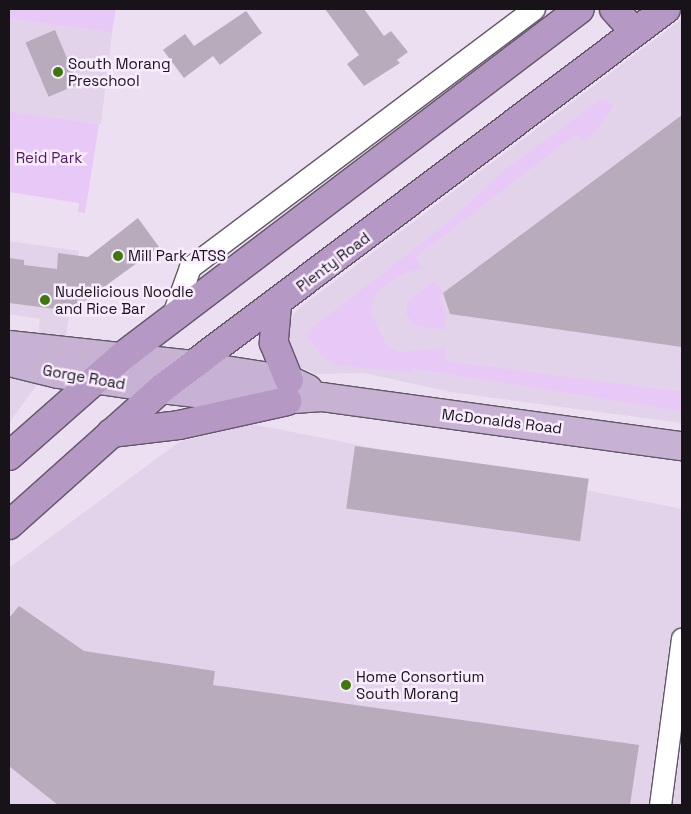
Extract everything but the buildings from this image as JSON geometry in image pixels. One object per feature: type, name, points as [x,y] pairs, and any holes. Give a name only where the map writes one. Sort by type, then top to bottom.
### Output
[{"type":"highway","points":[[9,456],[93,380],[172,317],[580,9]]},
{"type":"highway","points":[[614,9],[635,32]]},
{"type":"highway","name":"Plenty Road","points":[[9,525],[160,390],[277,304],[666,9]]},
{"type":"highway","points":[[111,433],[178,425],[288,390],[274,343],[277,304]]},
{"type":"main road","name":"Gorge Road","points":[[9,345],[120,358]]},
{"type":"main road","name":"McDonalds Road","points":[[120,358],[193,365],[322,397],[682,446]]},
{"type":"main road","name":"Gorge Road","points":[[9,362],[93,380],[160,390]]},
{"type":"main road","name":"McDonalds Road","points":[[160,390],[288,390]]},
{"type":"street","points":[[172,317],[190,267],[534,9]]},
{"type":"street","points":[[396,113],[453,105]]},
{"type":"street","points":[[660,805],[682,638]]},
{"type":"shaded area","name":"South Morang Preschool","points":[[9,19],[112,32],[101,124],[9,113]]},
{"type":"shaded area","points":[[682,19],[682,423],[451,392],[364,373],[315,374],[296,365],[287,351],[289,320],[298,309]]},
{"type":"shaded area","points":[[9,241],[79,251],[65,342],[38,339],[40,319],[9,314]]},
{"type":"shaded area","points":[[9,373],[41,379],[9,423]]},
{"type":"shaded area","name":"Home Consortium South Morang","points":[[251,424],[682,509],[682,805],[9,805],[9,568],[179,442]]},
{"type":"green space","points":[[9,9],[116,9],[112,32],[9,19]]},
{"type":"green space","points":[[602,99],[614,105],[594,133],[584,142],[579,135],[572,137],[419,254],[415,258],[423,268],[404,273],[376,292],[371,313],[386,345],[398,352],[446,348],[445,361],[682,392],[682,411],[412,368],[411,373],[334,364],[322,356],[307,336],[312,328],[444,226],[507,168]]},
{"type":"green space","name":"Reid Park","points":[[9,112],[99,124],[85,213],[78,212],[79,203],[9,192]]},
{"type":"green space","points":[[434,281],[443,293],[439,297],[446,314],[444,330],[415,325],[406,313],[408,301]]},
{"type":"place","name":"South Morang Preschool","points":[[58,72]]},
{"type":"place","name":"Mill Park ATSS","points":[[118,256]]},
{"type":"place","name":"Nudelicious Noodle and Rice Bar","points":[[45,300]]},
{"type":"place","name":"Home Consortium South Morang","points":[[346,685]]}]
